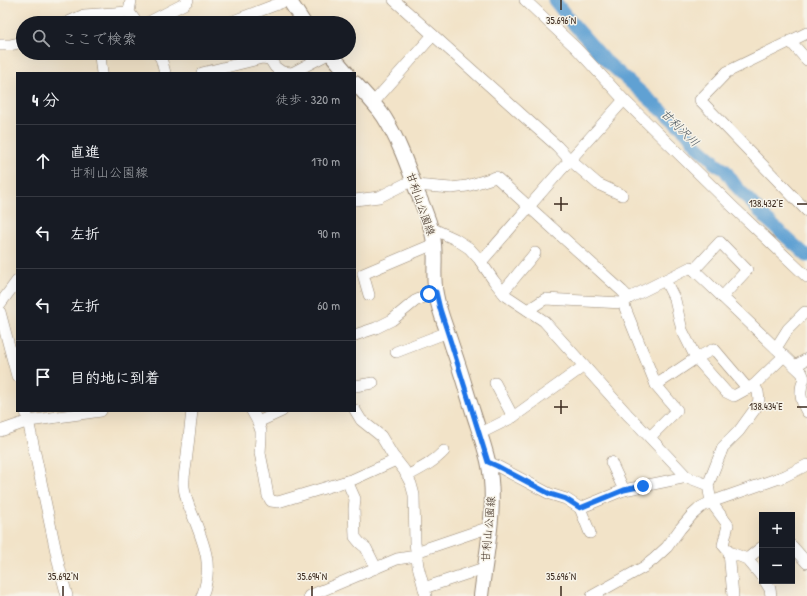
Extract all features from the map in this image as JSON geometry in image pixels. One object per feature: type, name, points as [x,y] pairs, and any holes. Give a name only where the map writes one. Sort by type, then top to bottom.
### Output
[{"type":"main road","points":[[288,0],[299,16]]},
{"type":"main road","points":[[336,60],[346,72]]},
{"type":"main road","name":"甘利山公園線","points":[[357,89],[373,103],[392,131],[403,155],[431,228],[434,244],[434,280],[440,309],[480,432],[488,462],[491,487],[490,528],[481,596]]},
{"type":"street","points":[[130,0],[129,12],[132,16]]},
{"type":"street","points":[[161,16],[184,4],[188,0]]},
{"type":"street","points":[[246,16],[288,0]]},
{"type":"street","points":[[394,0],[598,184],[622,195]]},
{"type":"street","points":[[525,0],[576,48],[624,100],[807,277]]},
{"type":"street","points":[[116,16],[129,12]]},
{"type":"street","points":[[82,16],[93,16]]},
{"type":"street","points":[[807,33],[727,72],[700,100],[807,211]]},
{"type":"street","points":[[373,103],[433,35]]},
{"type":"street","points":[[790,41],[807,60]]},
{"type":"street","points":[[0,45],[16,44]]},
{"type":"street","points":[[100,60],[102,72]]},
{"type":"street","points":[[162,60],[165,72]]},
{"type":"street","points":[[206,72],[254,60]]},
{"type":"street","points":[[271,60],[275,67],[282,72]]},
{"type":"street","points":[[294,72],[317,60]]},
{"type":"street","points":[[482,262],[540,193],[624,100]]},
{"type":"street","points":[[356,200],[379,197],[414,183],[451,188],[466,186],[496,177],[622,291],[656,384],[677,410],[650,437]]},
{"type":"street","points":[[431,228],[455,239],[469,248],[482,262],[505,295],[544,320],[628,415],[687,477],[708,485]]},
{"type":"street","points":[[694,270],[720,242],[747,270],[722,297]]},
{"type":"street","points":[[369,295],[363,274],[434,244]]},
{"type":"street","points":[[503,292],[535,253]]},
{"type":"street","points":[[528,310],[545,298],[626,301],[690,267],[801,372],[804,378],[801,384],[800,395],[807,412]]},
{"type":"street","points":[[665,280],[675,300],[682,330],[696,358],[726,392],[734,396],[751,387],[780,352],[788,329],[805,312]]},
{"type":"street","points":[[0,304],[16,282]]},
{"type":"street","points":[[356,335],[376,328],[392,320],[415,302],[436,292]]},
{"type":"street","points":[[0,312],[16,372]]},
{"type":"street","points":[[396,352],[448,332]]},
{"type":"street","points":[[656,384],[696,358],[714,349],[729,366],[758,392],[759,400],[755,409],[739,431],[724,447],[708,485],[711,502],[728,525],[723,545],[729,552],[747,559],[759,573]]},
{"type":"street","points":[[801,372],[807,359]]},
{"type":"street","points":[[480,432],[513,417],[584,366]]},
{"type":"street","points":[[714,379],[729,366]]},
{"type":"street","points":[[495,382],[513,417]]},
{"type":"street","points":[[356,386],[372,383]]},
{"type":"street","points":[[0,431],[27,416],[86,412]]},
{"type":"street","points":[[192,412],[184,477],[184,489],[206,556],[208,572],[206,585],[202,596]]},
{"type":"street","points":[[253,412],[261,430],[260,453],[268,496],[271,501],[278,502],[354,479],[396,460]]},
{"type":"street","points":[[258,422],[280,412]]},
{"type":"street","points":[[356,412],[361,420],[381,436],[404,470],[411,484],[414,495],[416,554],[425,592],[484,568]]},
{"type":"street","points":[[27,416],[59,566],[67,596]]},
{"type":"street","points":[[407,476],[420,469],[444,451]]},
{"type":"street","points":[[488,462],[550,494],[566,499],[580,508],[590,533]]},
{"type":"street","points":[[611,462],[624,490]]},
{"type":"street","points":[[592,596],[644,567],[654,559],[667,547],[680,529],[701,507],[711,502],[785,476],[807,465]]},
{"type":"street","points":[[580,508],[624,490],[687,477]]},
{"type":"street","points":[[347,481],[355,499],[355,537],[366,548],[376,568]]},
{"type":"street","points":[[309,596],[397,559],[416,554],[490,528]]},
{"type":"street","points":[[794,548],[807,563]]},
{"type":"street","points":[[747,559],[759,550]]},
{"type":"street","points":[[729,552],[733,596]]},
{"type":"street","points":[[767,584],[770,589],[771,596]]},
{"type":"waterway","name":"甘利沢川","points":[[554,0],[605,60],[686,132],[697,146],[713,160],[714,163],[725,170],[736,186],[764,215],[765,218],[807,256]]},
{"type":"route","points":[[429,294],[436,292],[488,462],[550,494],[566,499],[580,508],[624,490],[643,486]]}]
